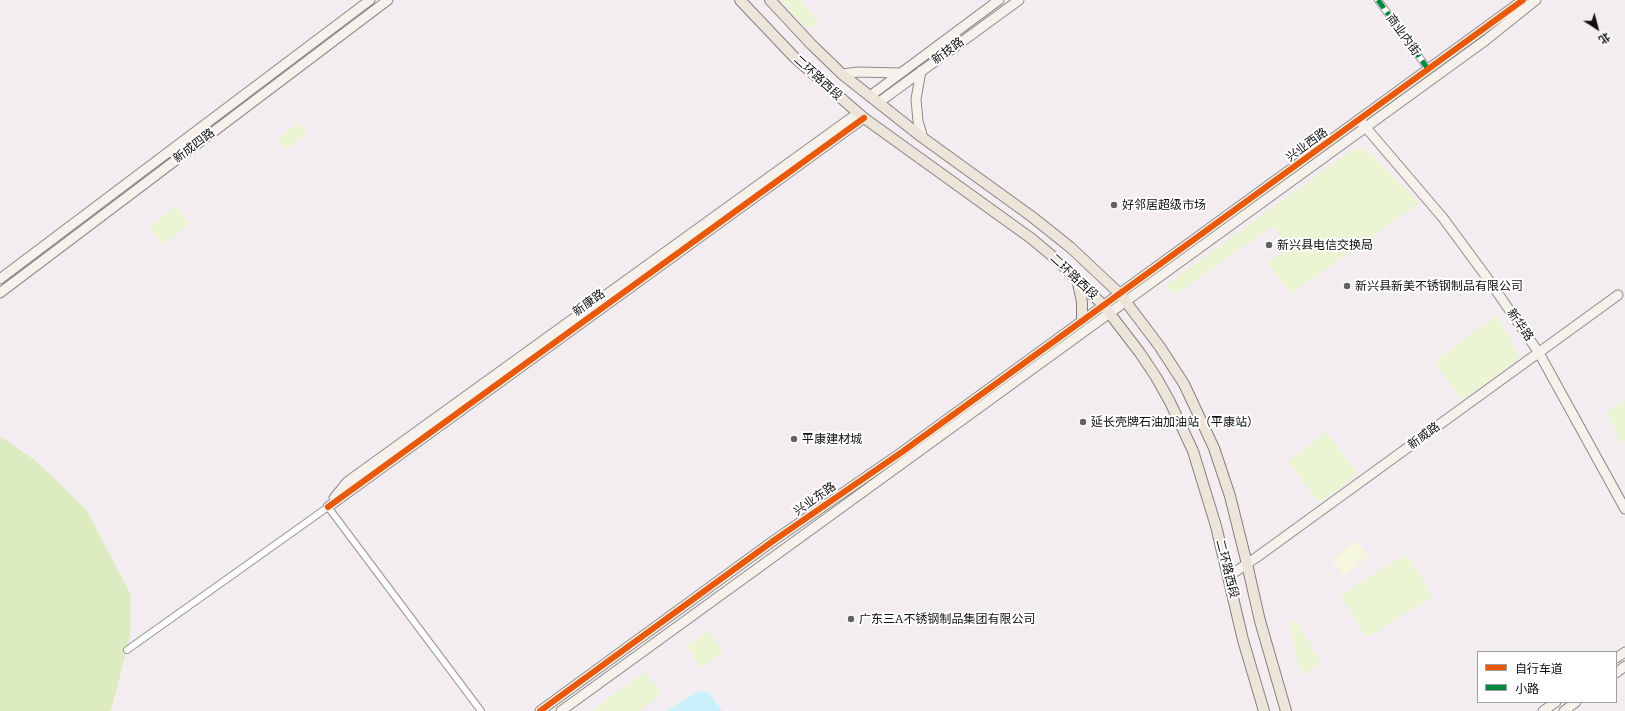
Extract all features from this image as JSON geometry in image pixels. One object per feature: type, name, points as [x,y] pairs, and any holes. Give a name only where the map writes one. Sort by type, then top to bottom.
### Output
[{"type":"main road","name":"二环路西段","points":[[740,0],[795,58],[861,116],[1032,240],[1077,279],[1107,310],[1140,353],[1156,377],[1192,452],[1216,526],[1243,640],[1264,711]]},
{"type":"main road","name":"二环路西段","points":[[770,0],[811,44],[842,74],[923,138],[1037,220],[1070,247],[1123,298],[1160,347],[1184,384],[1214,448],[1230,496],[1260,621],[1286,711]]},
{"type":"main road","points":[[1077,279],[1082,302],[1082,321]]},
{"type":"street","name":"新成四路","points":[[0,280],[370,0]]},
{"type":"street","name":"新成四路","points":[[0,293],[388,0]]},
{"type":"street","name":"新技路","points":[[874,99],[901,73],[999,0]]},
{"type":"street","name":"新技路","points":[[874,99],[921,71],[1019,0]]},
{"type":"street","name":"商业内街","points":[[1378,0],[1428,69]]},
{"type":"street","name":"兴业西路","points":[[1362,124],[1428,69],[1523,0]]},
{"type":"street","name":"兴业西路","points":[[1107,310],[1362,124],[1486,40],[1536,0]]},
{"type":"street","points":[[921,71],[916,98],[918,121],[923,138]]},
{"type":"street","points":[[842,74],[858,72],[901,73]]},
{"type":"street","name":"新康路","points":[[328,507],[347,482],[861,116]]},
{"type":"street","name":"新华路","points":[[1362,124],[1443,218],[1539,352],[1625,509]]},
{"type":"street","name":"新威路","points":[[1229,576],[1618,295]]},
{"type":"street","name":"兴业东路","points":[[540,711],[773,541],[902,452],[1082,321],[1107,310]]},
{"type":"street","name":"兴业东路","points":[[561,711],[1107,310]]},
{"type":"street","points":[[127,650],[328,507],[482,711]]},
{"type":"street","points":[[1617,672],[1625,666]]},
{"type":"street","points":[[1543,711],[1555,703]]},
{"type":"street","points":[[1564,711],[1575,703]]},
{"type":"shaded area","points":[[0,0],[1625,0],[1625,711],[111,711],[126,650],[37,711],[0,661]]},
{"type":"green space","points":[[782,0],[801,0],[819,23],[808,28],[791,12]]},
{"type":"green space","points":[[299,122],[308,133],[286,150],[277,139]]},
{"type":"green space","points":[[1362,148],[1374,157],[1420,203],[1291,294],[1267,263],[1289,248],[1273,226],[1174,295],[1166,285],[1349,152],[1354,149]]},
{"type":"green space","points":[[177,206],[190,224],[163,245],[149,227]]},
{"type":"green space","points":[[1497,315],[1519,355],[1514,362],[1462,400],[1435,362]]},
{"type":"green space","points":[[1625,400],[1625,441],[1621,444],[1607,412]]},
{"type":"green space","points":[[1327,432],[1358,474],[1319,503],[1288,461]]},
{"type":"green space","points":[[0,436],[36,461],[86,509],[131,595],[130,637],[111,711],[0,711]]},
{"type":"green space","points":[[1357,541],[1369,557],[1343,576],[1332,560]]},
{"type":"green space","points":[[1406,554],[1433,596],[1367,638],[1340,596]]},
{"type":"green space","points":[[1297,621],[1321,664],[1301,675],[1289,623]]},
{"type":"green space","points":[[708,631],[724,652],[702,668],[687,647]]},
{"type":"green space","points":[[645,672],[662,694],[640,711],[591,711]]},
{"type":"water","points":[[699,691],[709,693],[722,711],[667,711]]},
{"type":"marked path","points":[[1378,0],[1428,69]]},
{"type":"cycle path","points":[[540,711],[773,541],[902,452],[1523,0]]},
{"type":"cycle path","points":[[328,507],[864,118]]},
{"type":"place","name":"好邻居超级市场","points":[[1114,205]]},
{"type":"place","name":"新兴县电信交换局","points":[[1269,245]]},
{"type":"place","name":"新兴县新美不锈钢制品有限公司","points":[[1347,286]]},
{"type":"place","name":"延长壳牌石油加油站（平康站）","points":[[1083,422]]},
{"type":"place","name":"平康建材城","points":[[794,439]]},
{"type":"place","name":"广东三A不锈钢制品集团有限公司","points":[[851,619]]}]
